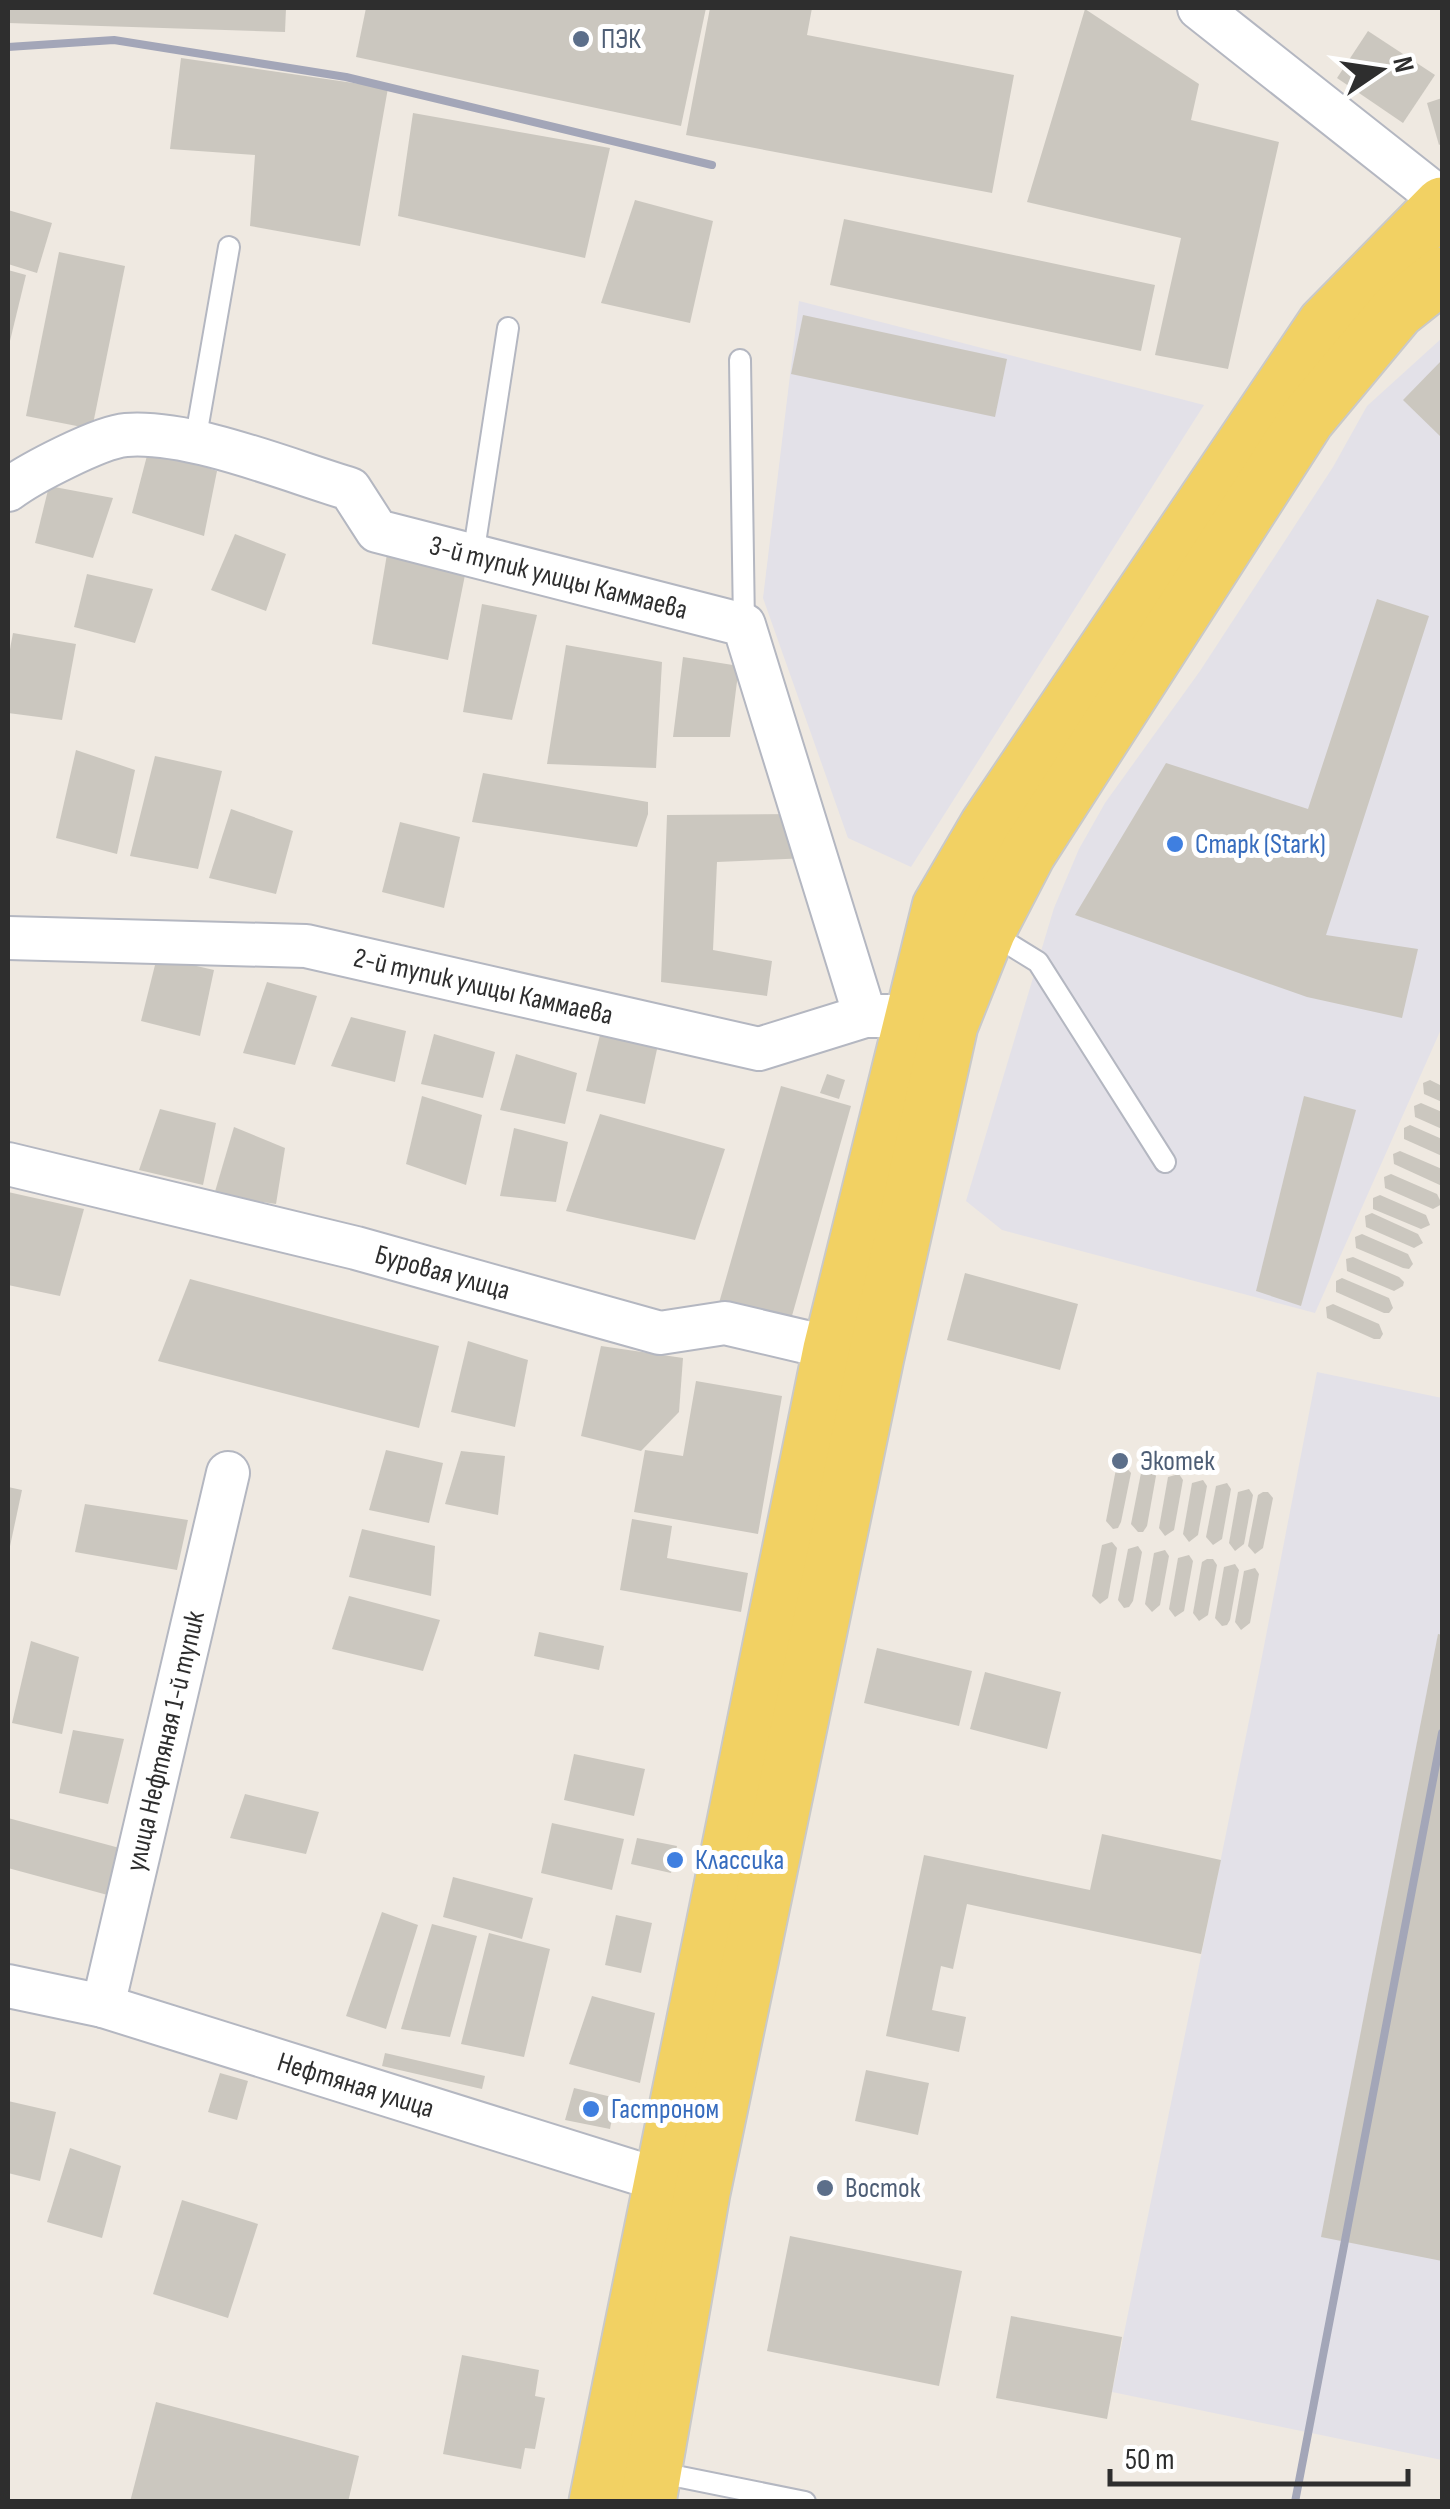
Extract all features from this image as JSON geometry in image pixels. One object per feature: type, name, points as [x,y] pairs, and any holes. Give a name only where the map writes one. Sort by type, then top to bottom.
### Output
[{"type":"main road","points":[[627,2478],[682,2186],[853,1353],[909,1019],[964,919],[988,825],[1325,324],[1442,202]]},
{"type":"main road","points":[[964,919],[1028,853],[1307,419],[1397,310],[1442,275]]},
{"type":"street","points":[[1199,8],[1442,202]]},
{"type":"street","name":"3-й тупик улицы Каммаева","points":[[8,490],[33,472],[123,435],[195,442],[350,488],[377,531],[744,625]]},
{"type":"street","points":[[744,625],[909,1019]]},
{"type":"street","name":"2-й тупик улицы Каммаева","points":[[8,938],[306,946],[760,1050],[909,1019]]},
{"type":"street","name":"Буровая улица","points":[[8,1164],[356,1248],[660,1333],[725,1323],[853,1353]]},
{"type":"street","name":"улица Нефтяная 1-й тупик","points":[[103,2006],[228,1473]]},
{"type":"street","name":"Нефтяная улица","points":[[8,1986],[103,2006],[682,2186]]},
{"type":"lane","points":[[195,442],[229,247]]},
{"type":"lane","points":[[473,556],[508,328]]},
{"type":"lane","points":[[740,360],[744,625]]},
{"type":"lane","points":[[964,919],[1038,962],[1165,1162]]},
{"type":"lane","points":[[627,2478],[805,2502]]},
{"type":"shaded area","points":[[799,301],[1204,405],[911,867],[848,838],[763,598]]},
{"type":"shaded area","points":[[1442,338],[1442,1027],[1315,1313],[1002,1230],[966,1201],[1054,908],[1079,849],[1105,803],[1200,671],[1333,467],[1367,406]]},
{"type":"shaded area","points":[[1317,1372],[1442,1398],[1442,2460],[1112,2392]]},
{"type":"building","points":[[8,8],[286,8],[285,32],[8,23]]},
{"type":"building","points":[[366,8],[706,8],[681,126],[356,57]]},
{"type":"building","points":[[710,8],[812,8],[807,35],[1014,75],[992,193],[686,135]]},
{"type":"building","points":[[1085,9],[1199,84],[1191,120],[1279,142],[1228,369],[1155,355],[1181,238],[1027,202]]},
{"type":"building","points":[[1368,31],[1435,75],[1403,123],[1337,78]]},
{"type":"building","points":[[181,58],[388,88],[360,246],[250,226],[255,155],[170,149]]},
{"type":"building","points":[[1442,98],[1442,143],[1439,145],[1427,103]]},
{"type":"building","points":[[413,113],[610,148],[585,258],[398,216]]},
{"type":"building","points":[[635,200],[713,221],[690,323],[601,303]]},
{"type":"building","points":[[8,210],[52,223],[37,273],[8,264]]},
{"type":"building","points":[[844,219],[1155,285],[1141,351],[830,285]]},
{"type":"building","points":[[59,252],[125,266],[92,429],[26,416]]},
{"type":"building","points":[[8,270],[26,275],[9,345],[8,344]]},
{"type":"building","points":[[803,315],[1007,359],[995,417],[791,374]]},
{"type":"building","points":[[1442,360],[1442,438],[1403,400]]},
{"type":"building","points":[[149,448],[217,471],[204,536],[132,513]]},
{"type":"building","points":[[49,486],[113,498],[93,558],[35,543]]},
{"type":"building","points":[[235,534],[286,554],[266,611],[211,590]]},
{"type":"building","points":[[387,554],[466,570],[448,660],[372,644]]},
{"type":"building","points":[[87,574],[153,589],[135,643],[74,627]]},
{"type":"building","points":[[1377,599],[1429,616],[1326,935],[1418,949],[1402,1018],[1307,997],[1075,915],[1166,763],[1308,809]]},
{"type":"building","points":[[482,604],[537,615],[512,720],[463,712]]},
{"type":"building","points":[[13,633],[76,644],[62,720],[8,713],[8,660]]},
{"type":"building","points":[[566,645],[662,662],[656,768],[547,764]]},
{"type":"building","points":[[683,657],[739,666],[730,737],[673,737]]},
{"type":"building","points":[[76,750],[135,770],[117,854],[56,838]]},
{"type":"building","points":[[155,756],[222,771],[198,869],[130,856]]},
{"type":"building","points":[[483,773],[648,802],[637,847],[472,822]]},
{"type":"building","points":[[231,809],[293,831],[276,894],[209,878]]},
{"type":"building","points":[[802,814],[809,858],[717,862],[713,950],[772,961],[767,996],[661,982],[667,815]]},
{"type":"building","points":[[400,822],[460,837],[444,908],[382,892]]},
{"type":"building","points":[[157,957],[214,970],[200,1036],[141,1021]]},
{"type":"building","points":[[267,982],[317,996],[295,1065],[243,1053]]},
{"type":"building","points":[[351,1017],[406,1031],[395,1082],[331,1066]]},
{"type":"building","points":[[601,1031],[659,1040],[645,1104],[586,1091]]},
{"type":"building","points":[[434,1034],[495,1052],[483,1098],[421,1084]]},
{"type":"building","points":[[516,1054],[577,1073],[565,1124],[500,1110]]},
{"type":"building","points":[[827,1074],[845,1080],[839,1099],[820,1093]]},
{"type":"building","points":[[1430,1080],[1442,1086],[1442,1102],[1424,1094],[1423,1083]]},
{"type":"building","points":[[781,1086],[851,1106],[790,1323],[719,1303]]},
{"type":"building","points":[[422,1096],[482,1115],[466,1185],[406,1164]]},
{"type":"building","points":[[1304,1096],[1356,1110],[1301,1306],[1256,1291]]},
{"type":"building","points":[[1421,1103],[1442,1112],[1442,1129],[1415,1117],[1414,1106]]},
{"type":"building","points":[[160,1109],[216,1123],[203,1185],[139,1170]]},
{"type":"building","points":[[600,1114],[725,1149],[695,1240],[566,1211]]},
{"type":"building","points":[[1410,1125],[1442,1139],[1442,1156],[1404,1139],[1404,1128]]},
{"type":"building","points":[[234,1127],[285,1148],[276,1204],[214,1195]]},
{"type":"building","points":[[514,1128],[568,1142],[556,1202],[500,1196]]},
{"type":"building","points":[[1400,1151],[1442,1169],[1442,1186],[1394,1164],[1393,1154]]},
{"type":"building","points":[[1391,1174],[1437,1194],[1442,1204],[1433,1209],[1385,1188],[1384,1177]]},
{"type":"building","points":[[8,1192],[84,1209],[60,1296],[8,1285]]},
{"type":"building","points":[[1380,1195],[1426,1215],[1430,1225],[1421,1229],[1373,1209],[1373,1198]]},
{"type":"building","points":[[1372,1213],[1418,1234],[1423,1243],[1414,1248],[1366,1227],[1365,1216]]},
{"type":"building","points":[[1362,1234],[1408,1254],[1413,1264],[1409,1269],[1403,1268],[1356,1248],[1355,1237]]},
{"type":"building","points":[[1353,1257],[1399,1277],[1403,1286],[1394,1291],[1347,1271],[1346,1259]]},
{"type":"building","points":[[965,1273],[1078,1304],[1060,1370],[947,1340]]},
{"type":"building","points":[[1342,1278],[1389,1298],[1393,1308],[1384,1313],[1336,1292],[1336,1281]]},
{"type":"building","points":[[190,1279],[439,1346],[419,1428],[158,1361]]},
{"type":"building","points":[[1333,1304],[1379,1324],[1383,1334],[1380,1339],[1327,1318],[1326,1307]]},
{"type":"building","points":[[468,1341],[528,1360],[515,1427],[451,1412]]},
{"type":"building","points":[[601,1346],[683,1358],[679,1412],[641,1451],[581,1436]]},
{"type":"building","points":[[696,1381],[782,1396],[758,1534],[634,1512],[645,1450],[683,1456]]},
{"type":"building","points":[[386,1450],[443,1463],[429,1523],[369,1510]]},
{"type":"building","points":[[461,1451],[505,1456],[498,1515],[445,1504]]},
{"type":"building","points":[[1126,1467],[1131,1473],[1121,1522],[1113,1529],[1106,1521],[1116,1469]]},
{"type":"building","points":[[1152,1470],[1156,1476],[1147,1526],[1138,1532],[1131,1524],[1141,1473]]},
{"type":"building","points":[[1179,1474],[1183,1480],[1174,1530],[1165,1536],[1159,1528],[1168,1477]]},
{"type":"building","points":[[1203,1480],[1207,1486],[1198,1535],[1189,1542],[1183,1534],[1192,1483]]},
{"type":"building","points":[[1227,1483],[1231,1489],[1222,1539],[1213,1545],[1206,1537],[1216,1486]]},
{"type":"building","points":[[8,1487],[22,1490],[9,1551],[8,1551]]},
{"type":"building","points":[[1249,1489],[1253,1495],[1244,1544],[1235,1551],[1229,1543],[1238,1492]]},
{"type":"building","points":[[1263,1492],[1273,1498],[1263,1548],[1255,1554],[1248,1546],[1258,1495]]},
{"type":"building","points":[[85,1504],[188,1520],[177,1570],[75,1552]]},
{"type":"building","points":[[632,1519],[672,1526],[667,1558],[748,1573],[741,1612],[620,1590]]},
{"type":"building","points":[[362,1529],[435,1546],[431,1596],[349,1577]]},
{"type":"building","points":[[1112,1542],[1117,1548],[1108,1598],[1100,1604],[1092,1596],[1102,1545]]},
{"type":"building","points":[[1138,1546],[1142,1552],[1133,1601],[1124,1608],[1118,1600],[1128,1549]]},
{"type":"building","points":[[1165,1550],[1169,1556],[1160,1605],[1152,1612],[1145,1604],[1154,1553]]},
{"type":"building","points":[[1189,1555],[1193,1561],[1184,1611],[1175,1617],[1169,1609],[1178,1558]]},
{"type":"building","points":[[1213,1559],[1217,1565],[1208,1615],[1199,1621],[1193,1613],[1202,1562]]},
{"type":"building","points":[[1235,1564],[1239,1570],[1230,1620],[1222,1626],[1215,1618],[1224,1567]]},
{"type":"building","points":[[1255,1568],[1259,1574],[1250,1623],[1241,1630],[1235,1622],[1244,1571]]},
{"type":"building","points":[[349,1596],[440,1620],[423,1671],[332,1649]]},
{"type":"building","points":[[539,1632],[604,1646],[599,1670],[534,1656]]},
{"type":"building","points":[[1438,1634],[1442,1635],[1442,2261],[1321,2237]]},
{"type":"building","points":[[31,1641],[79,1657],[62,1734],[12,1723]]},
{"type":"building","points":[[877,1648],[972,1671],[959,1726],[864,1703]]},
{"type":"building","points":[[985,1672],[1061,1692],[1047,1749],[970,1729]]},
{"type":"building","points":[[73,1730],[124,1739],[108,1804],[59,1793]]},
{"type":"building","points":[[574,1754],[645,1769],[634,1816],[564,1800]]},
{"type":"building","points":[[245,1794],[319,1812],[306,1854],[230,1838]]},
{"type":"building","points":[[8,1818],[127,1850],[115,1897],[8,1868]]},
{"type":"building","points":[[552,1823],[624,1839],[612,1890],[541,1873]]},
{"type":"building","points":[[1102,1834],[1221,1860],[1201,1954],[967,1904],[953,1969],[941,1966],[932,2010],[966,2017],[959,2052],[886,2036],[924,1855],[1090,1890]]},
{"type":"building","points":[[637,1838],[677,1846],[671,1873],[631,1864]]},
{"type":"building","points":[[453,1877],[533,1898],[522,1939],[443,1917]]},
{"type":"building","points":[[382,1912],[418,1925],[386,2029],[346,2016]]},
{"type":"building","points":[[616,1915],[652,1923],[641,1973],[605,1965]]},
{"type":"building","points":[[432,1924],[477,1936],[450,2037],[401,2029]]},
{"type":"building","points":[[489,1933],[550,1949],[524,2057],[461,2044]]},
{"type":"building","points":[[592,1996],[655,2013],[640,2083],[569,2064]]},
{"type":"building","points":[[385,2053],[485,2076],[482,2089],[382,2066]]},
{"type":"building","points":[[866,2070],[929,2083],[918,2135],[855,2121]]},
{"type":"building","points":[[220,2073],[248,2081],[237,2120],[208,2112]]},
{"type":"building","name":"Гастроном","points":[[574,2088],[616,2098],[610,2129],[565,2120]]},
{"type":"building","points":[[8,2101],[56,2112],[40,2181],[8,2173]]},
{"type":"building","points":[[70,2148],[121,2166],[102,2238],[47,2222]]},
{"type":"building","points":[[182,2200],[258,2224],[228,2318],[153,2294]]},
{"type":"building","points":[[790,2236],[962,2271],[939,2386],[767,2351]]},
{"type":"building","points":[[1011,2316],[1122,2337],[1107,2419],[996,2398]]},
{"type":"building","points":[[462,2355],[539,2370],[535,2396],[545,2398],[535,2449],[525,2448],[521,2469],[443,2454]]},
{"type":"building","points":[[156,2402],[359,2456],[348,2502],[130,2502]]},
{"type":"railway","points":[[8,47],[114,40],[346,77],[712,165]]},
{"type":"railway","points":[[1295,2502],[1442,1733]]},
{"type":"place","name":"ПЭК","points":[[581,39]]},
{"type":"place","name":"Старк (Stark)","points":[[1175,844]]},
{"type":"place","name":"Экотек","points":[[1120,1461]]},
{"type":"place","name":"Классика","points":[[675,1860]]},
{"type":"place","name":"Гастроном","points":[[591,2109]]},
{"type":"place","name":"Восток","points":[[825,2188]]}]
